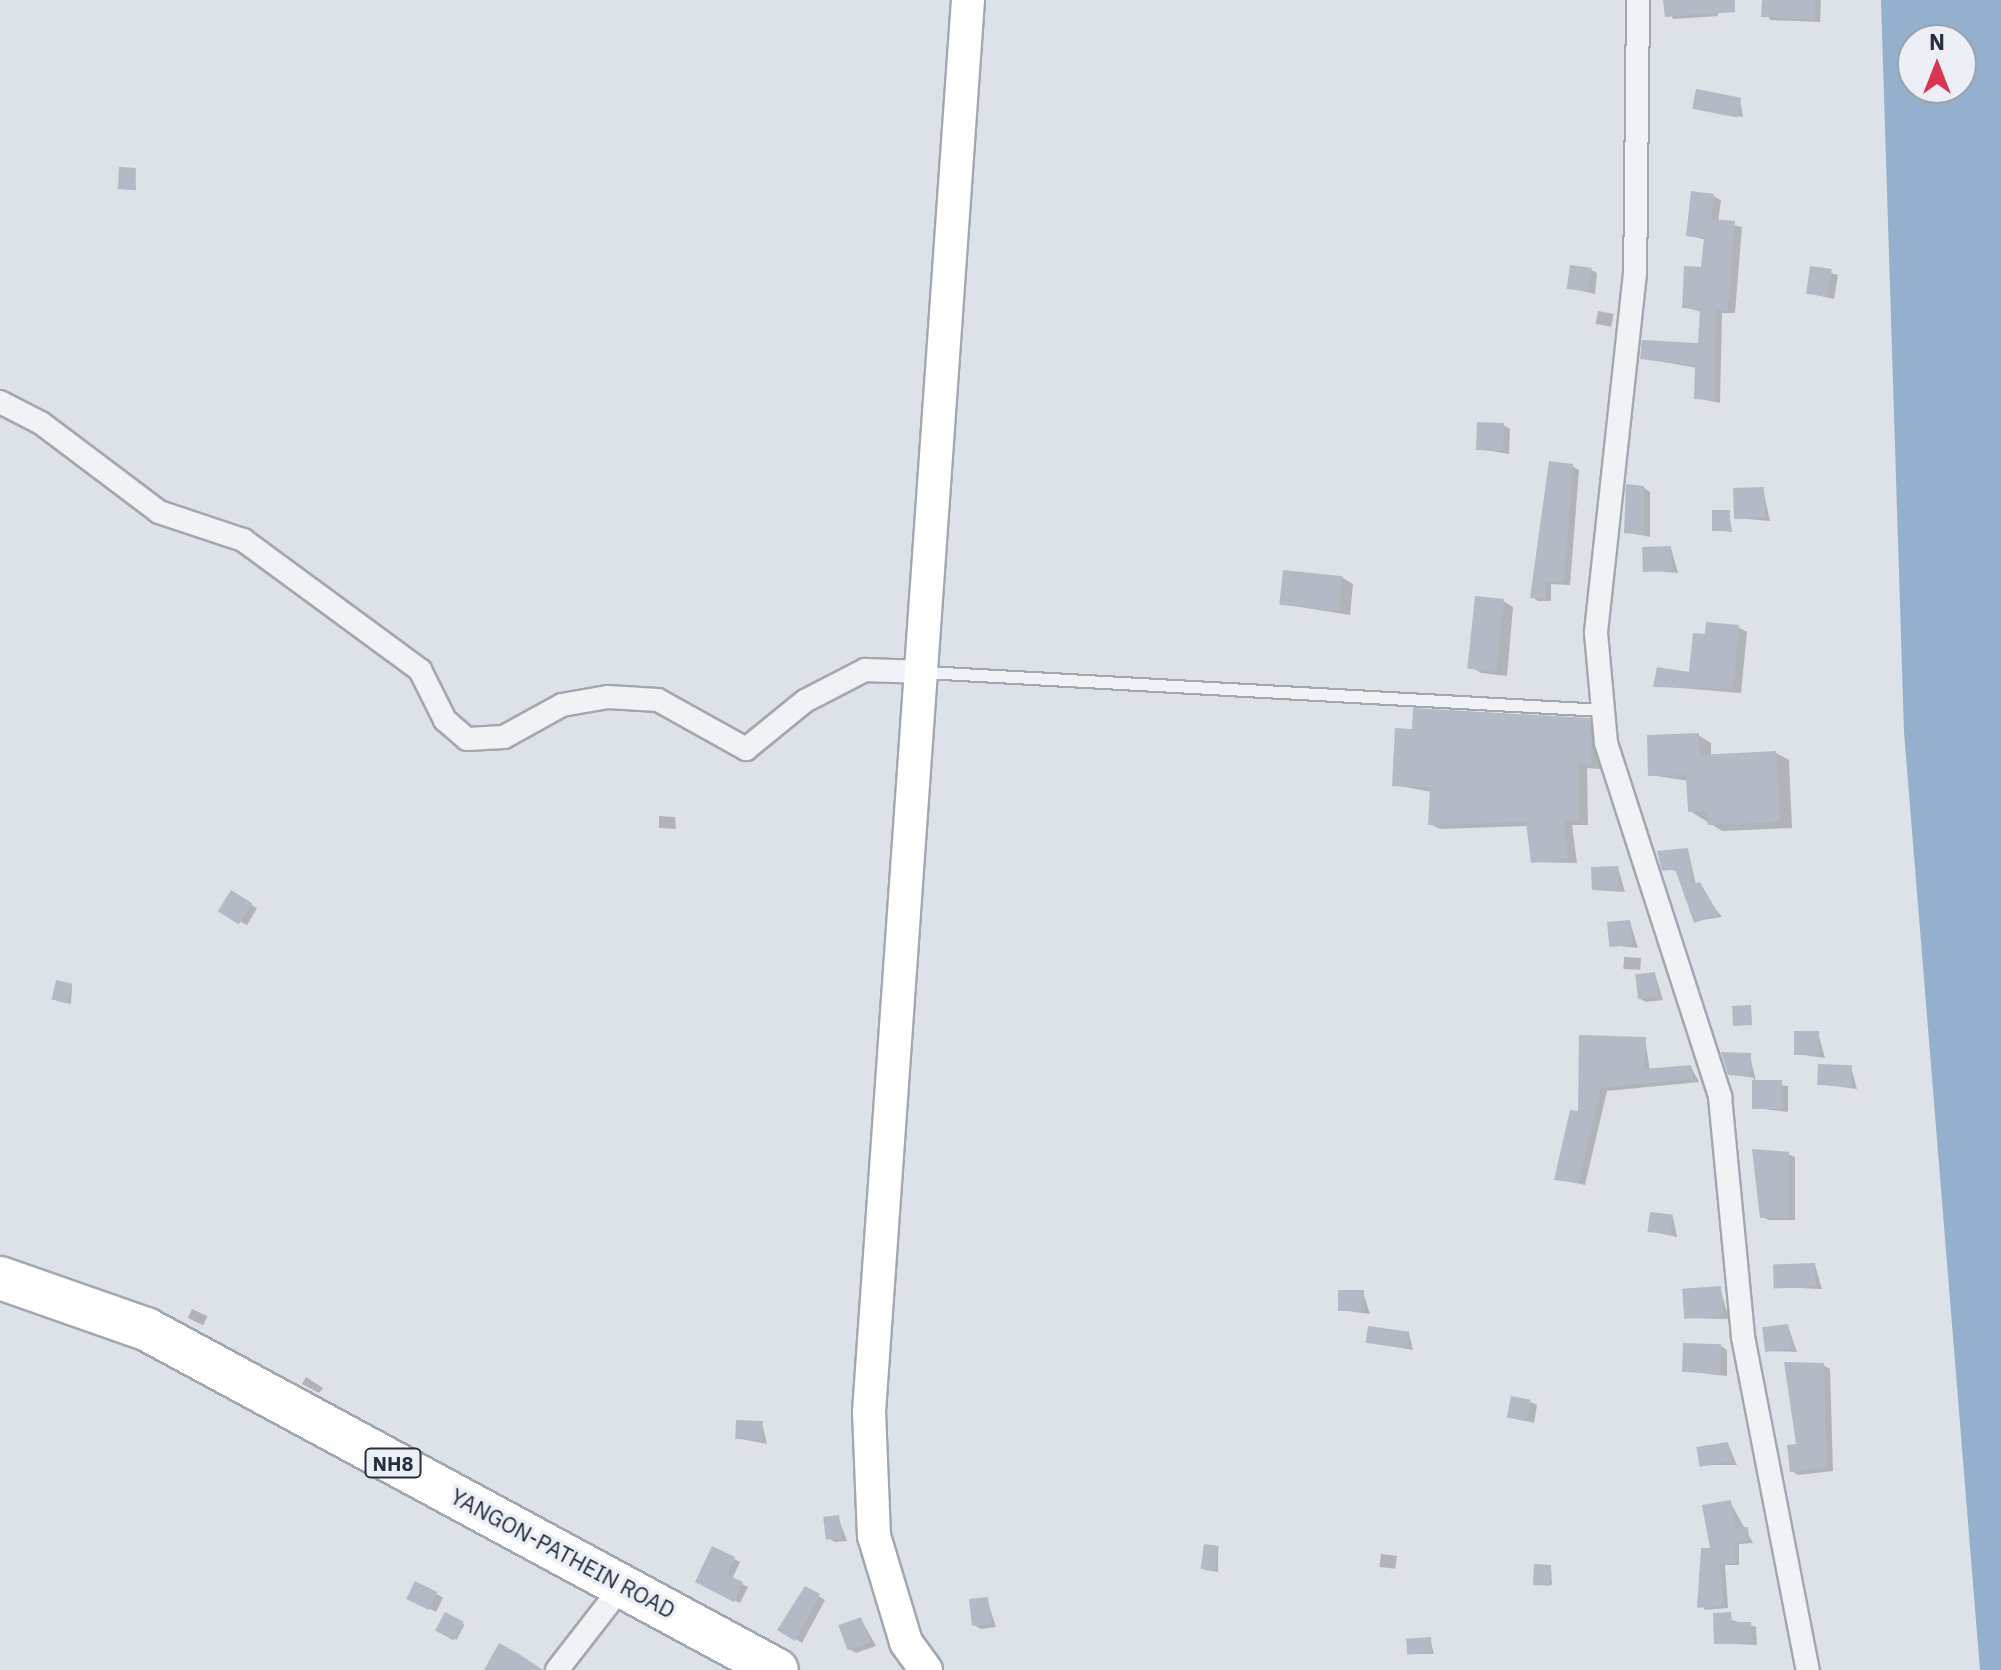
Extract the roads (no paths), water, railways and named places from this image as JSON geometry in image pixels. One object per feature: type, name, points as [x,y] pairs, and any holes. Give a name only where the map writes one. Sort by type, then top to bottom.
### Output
[{"type":"highway","name":"YANGON-PATHEIN ROAD","points":[[0,1278],[146,1329],[624,1584],[777,1670]]},
{"type":"street","points":[[926,1670],[906,1642],[874,1536],[869,1412],[968,0]]},
{"type":"street","points":[[1638,0],[1635,273],[1596,633],[1606,743],[1720,1097],[1743,1337],[1808,1670]]},
{"type":"street","points":[[0,402],[41,423],[159,512],[243,540],[420,670],[445,720],[467,739],[504,737],[562,705],[621,698],[658,700],[746,749],[805,701],[865,670],[923,672]]},
{"type":"street","points":[[557,1670],[624,1584]]},
{"type":"lane","points":[[923,672],[1603,710]]},
{"type":"water","points":[[1881,0],[2001,0],[2001,1670],[1980,1670],[1904,732]]}]
